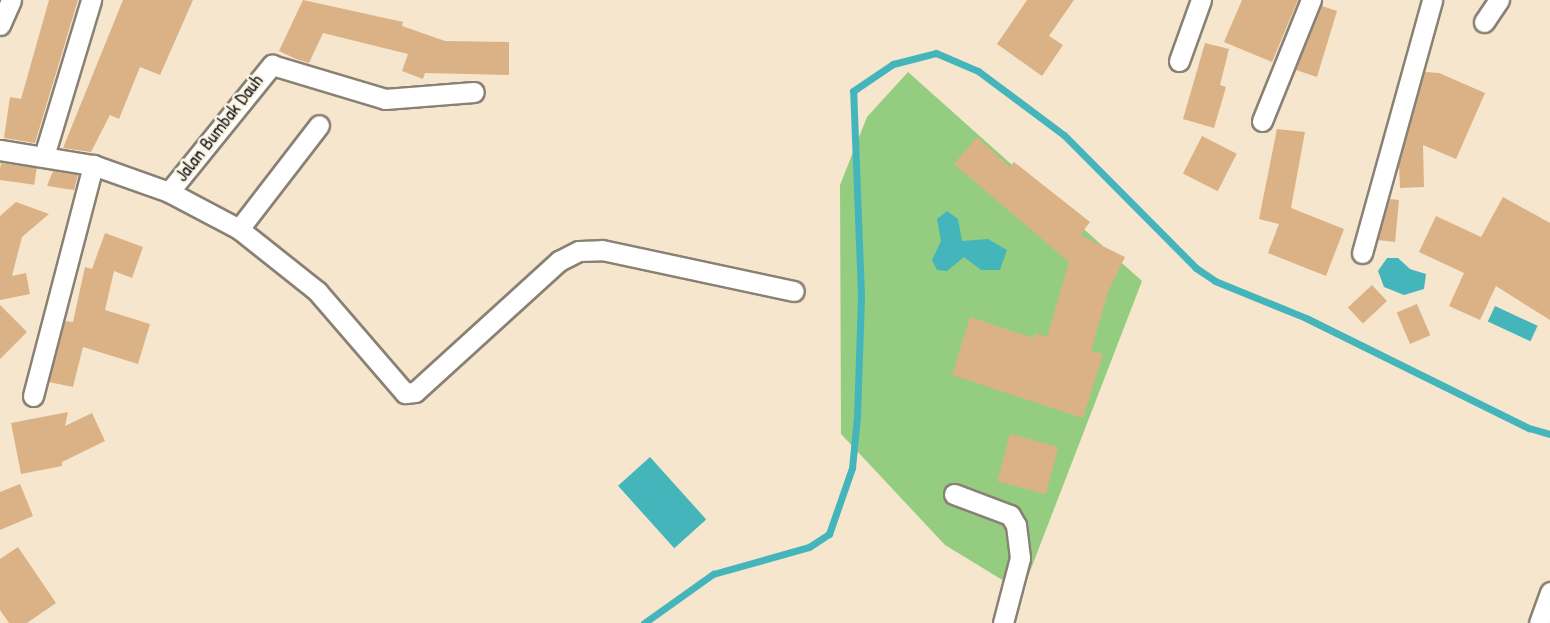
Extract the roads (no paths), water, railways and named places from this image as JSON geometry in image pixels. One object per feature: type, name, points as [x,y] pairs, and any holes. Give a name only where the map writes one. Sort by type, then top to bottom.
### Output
[{"type":"street","points":[[0,25],[11,0]]},
{"type":"street","points":[[44,156],[92,0]]},
{"type":"street","points":[[1179,61],[1201,0]]},
{"type":"street","points":[[1262,121],[1311,0]]},
{"type":"street","points":[[1362,253],[1432,0]]},
{"type":"street","points":[[1484,22],[1499,0]]},
{"type":"street","name":"Jalan Bumbak Dauh","points":[[169,192],[272,65],[385,99],[474,92]]},
{"type":"street","points":[[239,229],[318,125]]},
{"type":"street","name":"Jalan Bumbak Dauh","points":[[0,150],[93,165],[169,192],[239,229],[317,290],[405,393],[415,392],[558,261],[579,251],[602,250],[794,291]]},
{"type":"street","points":[[33,396],[93,165]]},
{"type":"street","points":[[954,494],[1010,515],[1016,525],[1020,558],[1003,623]]},
{"type":"street","points":[[1539,623],[1550,592]]},
{"type":"water","points":[[947,211],[958,219],[962,241],[988,239],[1007,250],[1000,270],[981,270],[964,257],[947,271],[937,270],[932,260],[941,241],[937,219]]},
{"type":"water","points":[[1387,258],[1398,258],[1410,269],[1426,274],[1424,289],[1404,295],[1384,287],[1378,271]]},
{"type":"water","points":[[1495,306],[1538,326],[1530,341],[1488,321]]},
{"type":"water","points":[[650,457],[706,519],[674,548],[618,486]]},
{"type":"waterway","points":[[644,623],[713,574],[809,547],[829,534],[852,468],[857,417],[861,295],[853,91],[893,64],[936,53],[978,71],[1064,135],[1196,268],[1215,281],[1306,318],[1529,428],[1550,434]]}]
